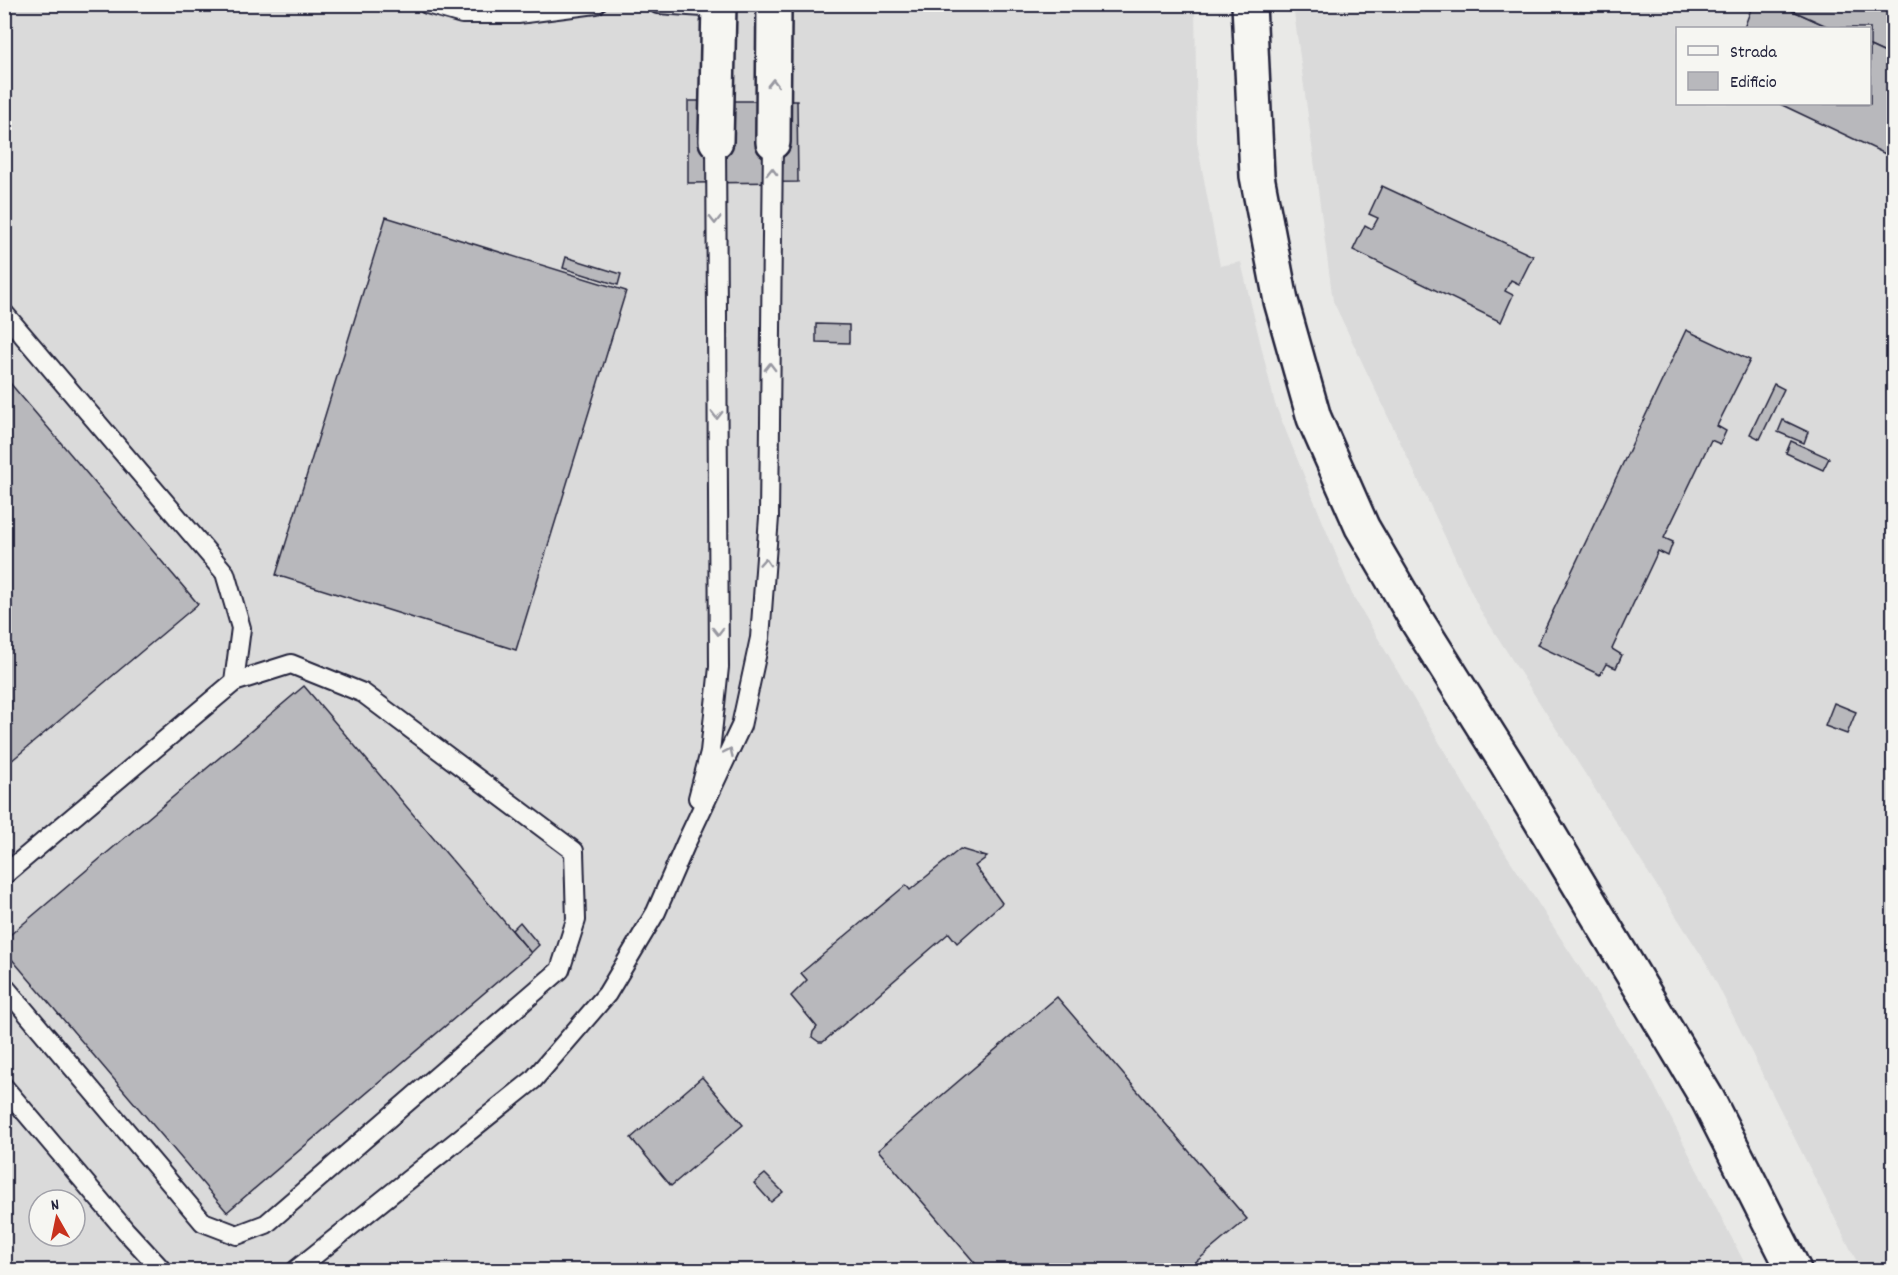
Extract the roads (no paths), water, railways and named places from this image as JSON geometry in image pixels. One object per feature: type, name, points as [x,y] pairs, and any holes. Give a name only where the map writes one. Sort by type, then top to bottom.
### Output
[{"type":"street","points":[[773,142],[774,4]]},
{"type":"street","points":[[1249,4],[1257,176],[1281,300],[1314,418],[1362,526],[1417,621],[1507,764],[1708,1100],[1794,1270]]},
{"type":"street","points":[[716,141],[719,6]]},
{"type":"lane","points":[[427,4],[462,14],[518,14],[596,4]]},
{"type":"lane","points":[[658,4],[719,6]]},
{"type":"lane","points":[[686,843],[710,752],[718,667],[716,141]]},
{"type":"lane","points":[[296,1270],[533,1080],[607,994],[656,912],[741,726],[760,638],[769,517],[773,142]]},
{"type":"lane","points":[[4,313],[225,573],[241,628],[234,682]]},
{"type":"lane","points":[[4,875],[234,682],[291,664],[363,693],[574,851],[576,920],[560,970],[266,1224],[237,1235],[202,1222],[4,986]]},
{"type":"lane","points":[[4,1087],[162,1270]]}]
